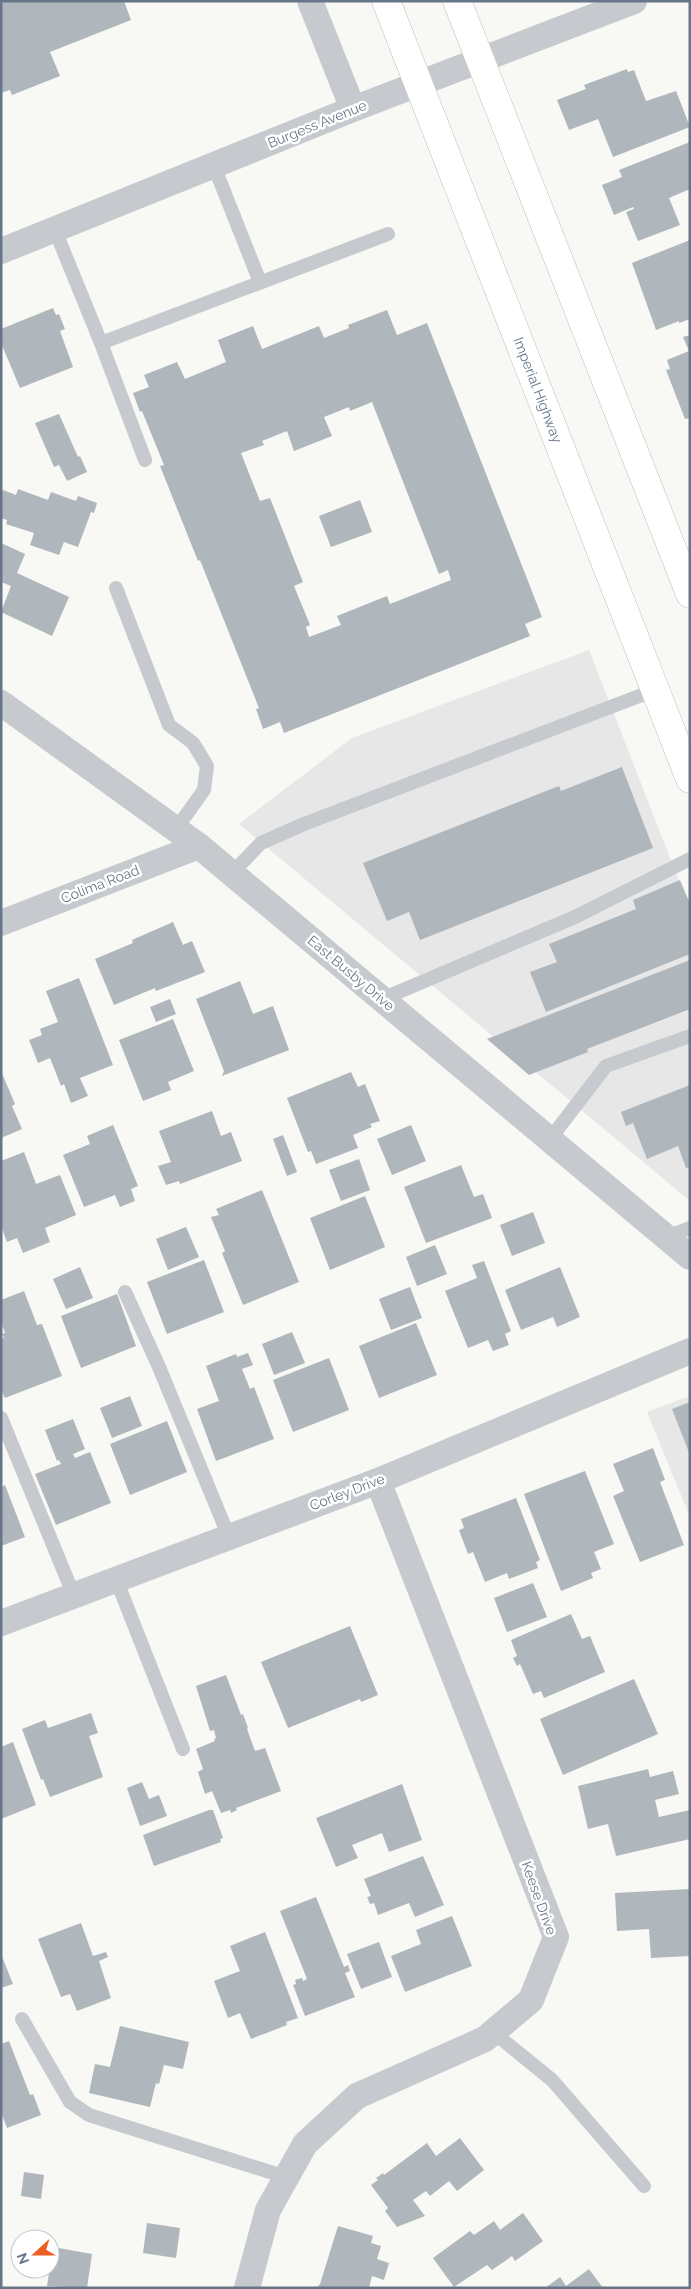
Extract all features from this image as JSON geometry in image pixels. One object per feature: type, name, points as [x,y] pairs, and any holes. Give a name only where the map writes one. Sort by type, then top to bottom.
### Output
[{"type":"main road","name":"Imperial Highway","points":[[386,1],[690,779]]},
{"type":"main road","points":[[457,1],[690,594]]},
{"type":"street","points":[[310,1],[353,109]]},
{"type":"street","name":"Burgess Avenue","points":[[1,251],[418,83],[634,1]]},
{"type":"street","name":"East Busby Drive","points":[[1,702],[199,846],[690,1257]]},
{"type":"street","name":"Colima Road","points":[[1,923],[199,846]]},
{"type":"street","name":"Corley Drive","points":[[1,1623],[378,1481],[690,1352]]},
{"type":"street","name":"Keese Drive","points":[[247,2288],[268,2210],[306,2144],[358,2096],[485,2039],[531,2000],[556,1937],[378,1481]]},
{"type":"lane","points":[[214,166],[260,282]]},
{"type":"lane","points":[[56,230],[145,460]]},
{"type":"lane","points":[[101,343],[388,234]]},
{"type":"lane","points":[[116,588],[169,726],[193,743],[207,766],[204,790],[176,829]]},
{"type":"lane","points":[[232,873],[261,843],[655,690]]},
{"type":"lane","points":[[382,999],[575,917],[690,859]]},
{"type":"lane","points":[[550,1139],[606,1066],[690,1036]]},
{"type":"lane","points":[[666,1236],[690,1228]]},
{"type":"lane","points":[[125,1292],[159,1367],[229,1537]]},
{"type":"lane","points":[[1,1418],[74,1596]]},
{"type":"lane","points":[[116,1579],[183,1749]]},
{"type":"lane","points":[[22,2019],[70,2102],[89,2115],[286,2177]]},
{"type":"lane","points":[[493,2032],[552,2080],[644,2186]]},
{"type":"shaded area","points":[[589,650],[690,909],[690,1201],[239,824],[352,738]]},
{"type":"shaded area","points":[[690,1396],[690,1517],[647,1412]]},
{"type":"building","points":[[1,1],[124,1],[131,20],[50,52],[60,76],[12,95],[10,90],[1,93]]},
{"type":"building","points":[[627,69],[628,72],[634,70],[646,101],[676,91],[690,127],[613,157],[598,119],[569,130],[557,100],[586,89],[584,85]]},
{"type":"building","points":[[690,142],[690,189],[669,198],[680,225],[638,241],[626,212],[634,209],[633,207],[614,215],[602,185],[622,177],[619,170]]},
{"type":"building","points":[[690,240],[690,319],[656,330],[632,263]]},
{"type":"building","points":[[53,308],[56,315],[59,314],[65,329],[60,331],[73,367],[20,388],[1,343],[1,329]]},
{"type":"building","points":[[387,310],[397,335],[427,323],[542,617],[525,624],[530,636],[284,733],[280,722],[263,729],[256,709],[259,708],[160,466],[164,465],[133,393],[149,387],[144,375],[177,362],[185,379],[226,362],[218,340],[253,326],[262,349],[319,326],[324,338],[349,328],[348,325]],"holes":[[[372,402],[439,574],[448,570],[451,580],[390,604],[387,596],[337,616],[341,625],[309,637],[306,627],[310,625],[294,586],[303,582],[270,498],[260,501],[241,453],[264,445],[262,441],[287,431],[294,451],[332,436],[324,417],[349,407],[350,411]]]},
{"type":"building","points":[[690,335],[690,418],[685,419],[666,370],[670,369],[667,360],[689,351],[683,337]]},
{"type":"building","points":[[59,414],[78,457],[80,456],[87,472],[67,481],[59,465],[54,467],[35,423]]},
{"type":"building","points":[[18,489],[48,500],[51,492],[76,501],[78,496],[97,503],[94,513],[91,512],[78,547],[64,542],[59,555],[30,545],[34,533],[6,524],[7,520],[1,518],[1,494],[3,490],[16,495]]},
{"type":"building","points":[[360,500],[372,532],[331,547],[319,516]]},
{"type":"building","points":[[1,543],[25,554],[17,573],[69,597],[52,636],[1,612],[11,586],[1,582]]},
{"type":"building","points":[[622,767],[653,848],[420,940],[409,912],[387,921],[363,863],[559,786],[561,791]]},
{"type":"building","points":[[680,880],[690,904],[690,954],[546,1012],[530,972],[557,962],[549,944],[636,909],[633,900]]},
{"type":"building","points":[[173,922],[183,945],[192,941],[205,972],[156,991],[155,988],[114,1005],[95,959],[133,943],[132,940]]},
{"type":"building","points":[[690,960],[690,1009],[587,1049],[588,1052],[529,1075],[487,1039]]},
{"type":"building","points":[[79,978],[113,1065],[80,1078],[88,1096],[71,1103],[64,1084],[61,1086],[50,1058],[38,1063],[29,1040],[42,1035],[40,1029],[58,1022],[46,991]]},
{"type":"building","points":[[240,981],[253,1014],[273,1006],[289,1050],[222,1076],[224,1071],[196,999]]},
{"type":"building","points":[[170,999],[176,1014],[156,1022],[150,1007]]},
{"type":"building","points":[[173,1019],[194,1071],[168,1082],[171,1090],[143,1101],[119,1040]]},
{"type":"building","points":[[1,1071],[15,1104],[12,1106],[22,1129],[1,1138]]},
{"type":"building","points":[[351,1072],[358,1087],[365,1084],[380,1121],[370,1124],[372,1127],[353,1135],[358,1148],[316,1164],[311,1151],[308,1152],[287,1098]]},
{"type":"building","points":[[690,1085],[690,1167],[686,1168],[678,1146],[647,1159],[633,1123],[626,1126],[621,1112]]},
{"type":"building","points":[[212,1111],[221,1136],[231,1132],[242,1161],[180,1184],[179,1181],[166,1185],[158,1166],[171,1162],[159,1131]]},
{"type":"building","points":[[113,1125],[138,1186],[131,1189],[135,1201],[120,1207],[115,1195],[84,1207],[63,1155],[90,1144],[87,1136]]},
{"type":"building","points":[[411,1125],[426,1161],[392,1175],[377,1139]]},
{"type":"building","points":[[283,1135],[297,1172],[287,1176],[273,1139]]},
{"type":"building","points":[[24,1152],[36,1184],[60,1175],[76,1215],[45,1228],[50,1242],[23,1253],[17,1238],[7,1242],[1,1226],[1,1161]]},
{"type":"building","points":[[359,1159],[370,1190],[341,1201],[329,1170]]},
{"type":"building","points":[[461,1165],[474,1197],[483,1194],[492,1218],[426,1243],[404,1187]]},
{"type":"building","points":[[262,1190],[299,1282],[243,1305],[222,1253],[225,1251],[211,1217],[219,1215],[216,1209]]},
{"type":"building","points":[[365,1196],[385,1247],[330,1270],[310,1218]]},
{"type":"building","points":[[533,1212],[545,1243],[512,1256],[500,1225]]},
{"type":"building","points":[[186,1227],[199,1257],[168,1270],[156,1239]]},
{"type":"building","points":[[435,1245],[447,1274],[417,1286],[406,1257]]},
{"type":"building","points":[[204,1260],[224,1312],[167,1334],[147,1282]]},
{"type":"building","points":[[484,1261],[511,1331],[505,1334],[509,1345],[493,1351],[488,1340],[468,1348],[445,1291],[477,1278],[472,1265]]},
{"type":"building","points":[[80,1267],[93,1298],[66,1309],[53,1279]]},
{"type":"building","points":[[560,1267],[580,1317],[557,1327],[553,1317],[521,1330],[505,1290]]},
{"type":"building","points":[[410,1287],[422,1318],[391,1330],[379,1299]]},
{"type":"building","points":[[24,1291],[37,1325],[42,1324],[62,1376],[5,1398],[1,1390],[1,1339],[4,1338],[2,1334],[5,1333],[1,1322],[1,1300]]},
{"type":"building","points":[[117,1294],[136,1346],[81,1368],[61,1316]]},
{"type":"building","points":[[416,1323],[437,1375],[379,1398],[359,1346]]},
{"type":"building","points":[[292,1332],[305,1363],[274,1375],[262,1344]]},
{"type":"building","points":[[248,1353],[253,1365],[242,1369],[250,1389],[254,1387],[274,1439],[216,1461],[197,1409],[219,1401],[206,1366],[236,1354],[237,1357]]},
{"type":"building","points":[[329,1358],[349,1410],[293,1432],[273,1380]]},
{"type":"building","points":[[130,1396],[142,1426],[112,1438],[100,1408]]},
{"type":"building","points":[[690,1402],[690,1455],[672,1409]]},
{"type":"building","points":[[73,1419],[85,1449],[73,1454],[75,1458],[90,1452],[111,1503],[56,1525],[35,1474],[61,1464],[59,1460],[57,1461],[45,1430]]},
{"type":"building","points":[[167,1421],[187,1472],[130,1495],[110,1444]]},
{"type":"building","points":[[653,1448],[665,1480],[660,1482],[684,1545],[640,1562],[613,1496],[624,1491],[613,1464]]},
{"type":"building","points":[[585,1471],[614,1544],[594,1552],[601,1569],[591,1573],[593,1578],[561,1591],[524,1494]]},
{"type":"building","points":[[5,1485],[25,1537],[1,1546],[1,1487]]},
{"type":"building","points":[[516,1498],[540,1560],[536,1562],[538,1568],[509,1579],[507,1573],[485,1582],[473,1552],[468,1554],[459,1530],[464,1528],[461,1519]]},
{"type":"building","points":[[533,1583],[547,1617],[507,1632],[494,1598]]},
{"type":"building","points":[[571,1614],[582,1639],[590,1636],[605,1672],[544,1698],[541,1691],[533,1694],[520,1664],[517,1666],[513,1658],[517,1656],[511,1640]]},
{"type":"building","points":[[350,1626],[378,1695],[361,1702],[360,1699],[288,1728],[261,1662]]},
{"type":"building","points":[[226,1675],[241,1715],[243,1714],[255,1751],[265,1748],[281,1791],[236,1808],[237,1810],[231,1813],[230,1810],[221,1813],[212,1791],[205,1794],[198,1772],[203,1769],[196,1749],[215,1741],[214,1739],[216,1738],[214,1730],[210,1731],[196,1686]]},
{"type":"building","points":[[634,1679],[658,1734],[563,1775],[540,1719]]},
{"type":"building","points":[[91,1713],[98,1733],[89,1736],[103,1777],[50,1797],[43,1779],[41,1780],[22,1729],[45,1720],[48,1728]]},
{"type":"building","points":[[13,1742],[36,1805],[1,1819],[1,1747]]},
{"type":"building","points":[[648,1769],[650,1777],[673,1771],[679,1794],[655,1800],[659,1817],[690,1810],[690,1839],[616,1856],[608,1824],[588,1829],[578,1786]]},
{"type":"building","points":[[142,1782],[149,1799],[159,1795],[167,1816],[140,1826],[127,1788]]},
{"type":"building","points":[[402,1784],[422,1840],[389,1852],[382,1833],[352,1845],[358,1858],[336,1867],[316,1818]]},
{"type":"building","points":[[213,1810],[223,1838],[220,1839],[221,1842],[154,1866],[143,1835]]},
{"type":"building","points":[[423,1856],[444,1905],[415,1917],[409,1903],[378,1915],[374,1903],[370,1904],[367,1897],[371,1896],[364,1879]]},
{"type":"building","points":[[690,1889],[690,1956],[651,1958],[649,1929],[617,1931],[615,1893]]},
{"type":"building","points":[[316,1897],[344,1967],[348,1965],[350,1971],[345,1973],[355,1997],[305,2016],[293,1985],[296,1984],[295,1980],[302,1978],[303,1981],[307,1979],[280,1911]]},
{"type":"building","points":[[452,1916],[472,1966],[405,1992],[391,1956],[421,1944],[416,1930]]},
{"type":"building","points":[[81,1923],[93,1956],[106,1952],[108,1957],[99,1961],[111,1998],[77,2011],[70,1994],[61,1997],[38,1939]]},
{"type":"building","points":[[265,1932],[298,2018],[286,2022],[287,2025],[251,2039],[240,2013],[228,2018],[214,1981],[240,1971],[230,1946]]},
{"type":"building","points":[[379,1942],[392,1977],[361,1989],[347,1954]]},
{"type":"building","points":[[1,1954],[13,1984],[1,1988]]},
{"type":"building","points":[[120,2026],[189,2042],[183,2069],[164,2065],[159,2084],[156,2083],[150,2107],[89,2093],[95,2064],[110,2067]]},
{"type":"building","points":[[9,2041],[30,2095],[33,2094],[41,2115],[7,2128],[1,2112],[1,2044]]},
{"type":"building","points":[[460,2138],[484,2170],[457,2191],[449,2181],[430,2196],[426,2191],[413,2200],[425,2216],[397,2227],[385,2211],[388,2208],[371,2185],[378,2180],[376,2178],[383,2173],[384,2175],[427,2143],[436,2156]]},
{"type":"building","points":[[24,2172],[44,2175],[41,2199],[21,2196]]},
{"type":"building","points":[[523,2213],[543,2241],[515,2261],[512,2256],[492,2270],[487,2265],[454,2287],[433,2258],[470,2231],[474,2235],[494,2221],[500,2230]]},
{"type":"building","points":[[147,2223],[180,2228],[176,2258],[143,2253]]},
{"type":"building","points":[[338,2226],[373,2236],[371,2243],[381,2246],[377,2259],[389,2263],[384,2280],[372,2276],[369,2288],[317,2288],[320,2284]]},
{"type":"building","points":[[60,2248],[92,2254],[87,2288],[47,2286],[48,2279],[60,2279]]},
{"type":"building","points":[[589,2269],[603,2288],[545,2288],[560,2277],[566,2286]]}]
